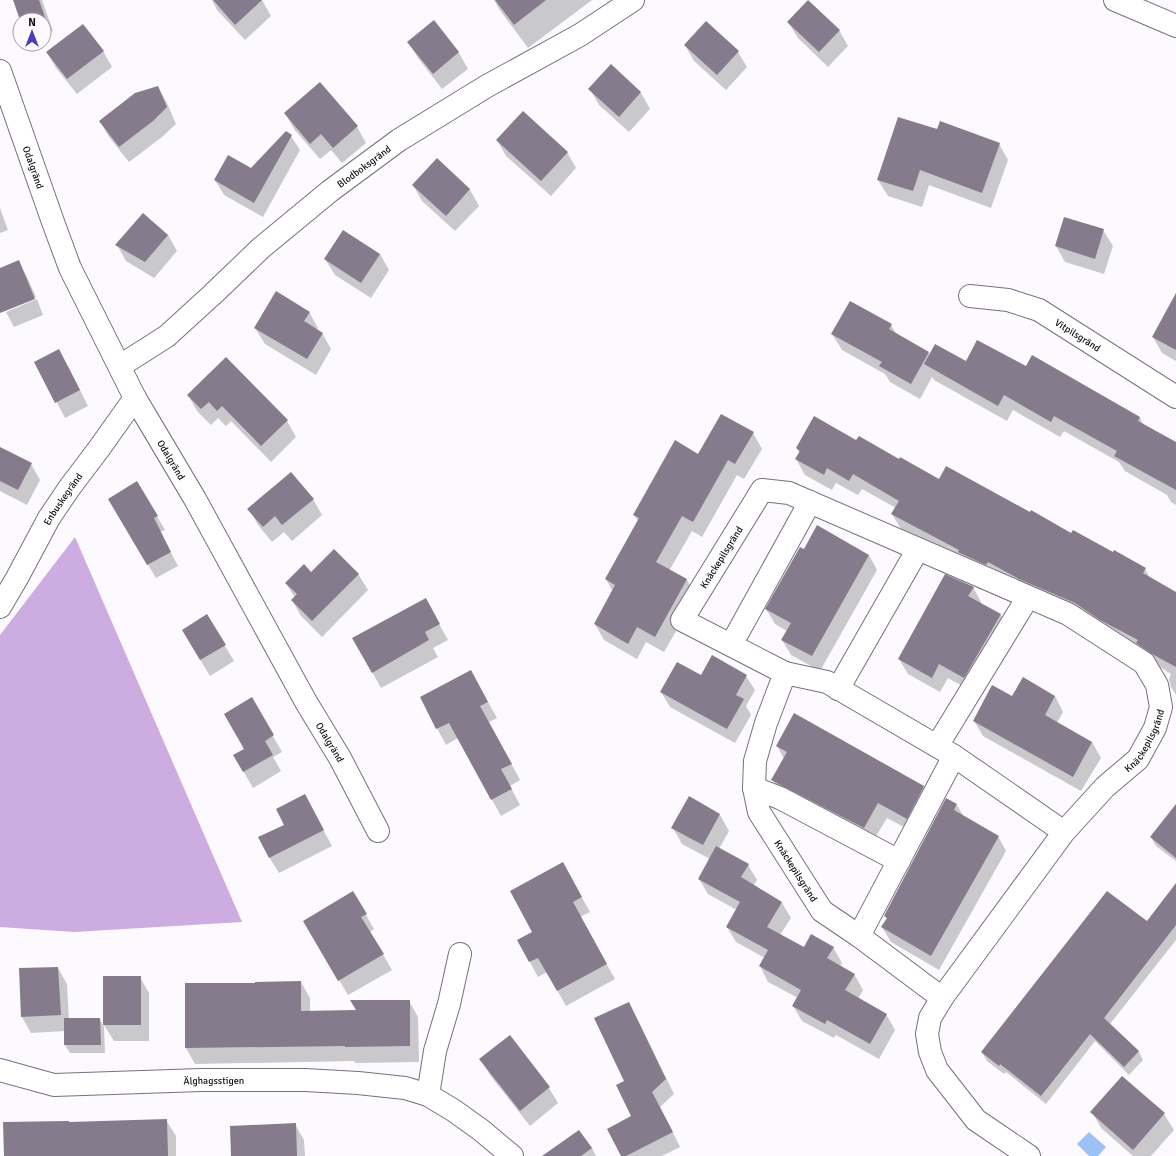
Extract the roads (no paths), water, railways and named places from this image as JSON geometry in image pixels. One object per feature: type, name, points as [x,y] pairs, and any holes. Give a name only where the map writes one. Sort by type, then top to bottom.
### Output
[{"type":"street","name":"Blodboksgränd","points":[[120,366],[167,336],[261,248],[330,191],[399,140],[487,86],[580,35],[633,0]]},
{"type":"street","points":[[1115,0],[1176,26]]},
{"type":"street","name":"Odalgränd","points":[[0,71],[70,268],[135,398],[195,499],[306,702],[340,758],[378,831]]},
{"type":"street","name":"Vitpilsgränd","points":[[970,296],[1008,300],[1039,310],[1176,398]]},
{"type":"street","name":"Enbuskegränd","points":[[0,606],[17,578],[49,518],[135,398]]},
{"type":"street","name":"Knäckepilsgränd","points":[[1029,1156],[976,1120],[937,1070],[930,1052],[927,1034],[930,1018],[942,998],[1064,832],[1105,787],[1138,759],[1155,728],[1161,706],[1157,685],[1144,663],[1068,614],[789,493],[762,490],[682,620],[785,673],[827,682],[946,751],[1064,832]]},
{"type":"street","points":[[731,645],[810,502]]},
{"type":"street","points":[[838,689],[918,549]]},
{"type":"street","points":[[860,936],[899,861],[946,751],[1028,597]]},
{"type":"street","name":"Knäckepilsgränd","points":[[785,673],[766,723],[755,761],[754,788],[759,812],[822,911],[860,936],[942,998]]},
{"type":"street","points":[[754,788],[780,798],[899,861]]},
{"type":"street","points":[[428,1095],[435,1050],[449,1004],[460,954]]},
{"type":"street","name":"Älghagsstigen","points":[[0,1070],[54,1085],[201,1080],[305,1080],[358,1083],[405,1088],[428,1095],[453,1110],[512,1156]]},
{"type":"water","points":[[1089,1132],[1106,1147],[1098,1156],[1089,1156],[1077,1144]]}]
